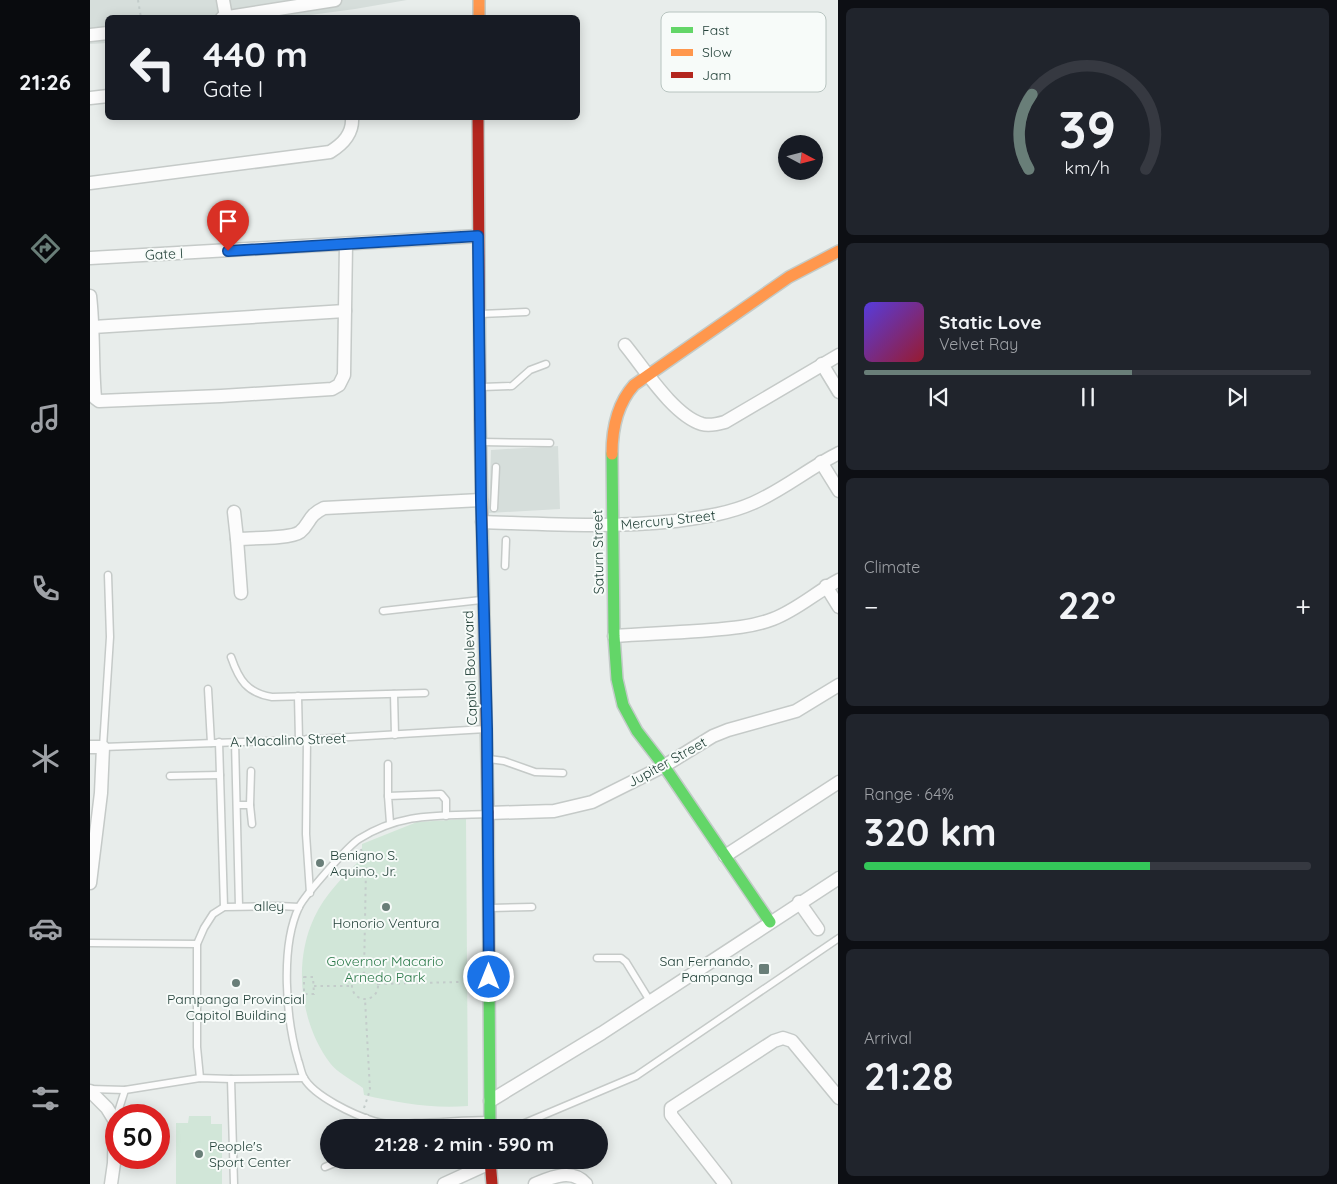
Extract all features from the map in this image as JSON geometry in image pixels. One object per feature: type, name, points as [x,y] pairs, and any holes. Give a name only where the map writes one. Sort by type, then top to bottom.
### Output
[{"type":"main road","points":[[479,0],[479,15]]},
{"type":"main road","name":"Capitol Boulevard","points":[[478,120],[479,387],[482,600],[487,729],[490,1119]]},
{"type":"main road","name":"Saturn Street","points":[[770,922],[664,766],[637,731],[623,705],[617,679],[614,636],[612,448],[618,410],[626,394],[634,385],[789,277],[838,251]]},
{"type":"main road","points":[[491,1169],[492,1184]]},
{"type":"street","points":[[223,0],[226,15]]},
{"type":"street","points":[[238,15],[335,0]]},
{"type":"street","points":[[90,35],[105,32]]},
{"type":"street","points":[[90,98],[105,96]]},
{"type":"street","points":[[90,183],[330,152],[341,145],[348,137],[352,120]]},
{"type":"street","name":"Gate I","points":[[90,258],[478,236]]},
{"type":"street","points":[[90,296],[93,327],[94,388],[95,398],[99,401],[332,389],[339,385],[344,375],[346,244]]},
{"type":"street","points":[[93,327],[345,312]]},
{"type":"street","points":[[625,344],[669,401],[688,417],[703,424],[714,425],[725,422],[749,409],[838,355]]},
{"type":"street","points":[[822,364],[838,392]]},
{"type":"street","name":"Mercury Street","points":[[482,522],[613,526],[708,517],[726,513],[753,503],[773,493],[838,453]]},
{"type":"street","points":[[821,462],[838,491]]},
{"type":"street","points":[[237,539],[293,536],[300,532],[316,512],[324,508],[481,500]]},
{"type":"street","points":[[234,512],[241,593]]},
{"type":"street","points":[[614,636],[722,629],[752,625],[773,619],[838,580]]},
{"type":"street","points":[[826,586],[838,607]]},
{"type":"street","name":"Jupiter Street","points":[[488,813],[554,810],[592,802],[664,766],[713,736],[796,711],[838,685]]},
{"type":"street","name":"A. Macalino Street","points":[[90,747],[103,747]]},
{"type":"street","points":[[90,883],[101,793],[103,747]]},
{"type":"street","points":[[725,856],[838,782]]},
{"type":"street","points":[[490,1101],[602,1033],[838,878]]},
{"type":"street","points":[[799,902],[818,929]]},
{"type":"street","points":[[725,1184],[671,1115],[671,1108],[774,1041],[783,1038],[792,1041],[838,1098]]},
{"type":"street","points":[[90,1090],[105,1106]]},
{"type":"street","points":[[112,1184],[113,1169]]},
{"type":"street","points":[[444,1184],[474,1169]]},
{"type":"street","points":[[535,1184],[568,1174],[576,1176],[586,1184]]},
{"type":"lane","points":[[479,314],[526,312]]},
{"type":"lane","points":[[479,387],[512,386],[530,370],[546,364]]},
{"type":"lane","points":[[481,442],[550,443]]},
{"type":"lane","points":[[494,508],[496,468]]},
{"type":"lane","points":[[505,566],[506,540]]},
{"type":"lane","points":[[103,747],[110,637],[108,576]]},
{"type":"lane","points":[[383,610],[482,600]]},
{"type":"lane","points":[[231,657],[237,674],[257,694],[298,696],[425,693]]},
{"type":"lane","points":[[208,689],[211,743]]},
{"type":"lane","points":[[394,694],[395,735]]},
{"type":"lane","points":[[298,696],[303,740],[310,893]]},
{"type":"lane","name":"A. Macalino Street","points":[[103,747],[303,740],[487,729]]},
{"type":"lane","points":[[235,741],[239,906]]},
{"type":"lane","points":[[200,1078],[197,1047],[197,944],[213,914],[224,907],[219,742]]},
{"type":"lane","points":[[487,759],[504,761],[535,772],[563,773]]},
{"type":"lane","points":[[388,764],[390,823]]},
{"type":"lane","points":[[251,771],[250,805],[252,824]]},
{"type":"lane","points":[[170,776],[220,775]]},
{"type":"lane","points":[[388,796],[442,794],[446,800],[446,816]]},
{"type":"lane","points":[[237,806],[250,805]]},
{"type":"lane","points":[[369,1119],[333,1103],[317,1092],[304,1078],[292,1040],[286,992],[290,934],[300,907],[339,858],[359,839],[390,823],[412,817],[488,813]]},
{"type":"lane","name":"alley","points":[[224,907],[300,907]]},
{"type":"lane","points":[[489,908],[532,907]]},
{"type":"lane","points":[[534,1119],[636,1076],[838,938]]},
{"type":"lane","points":[[90,943],[197,944]]},
{"type":"lane","points":[[597,958],[621,958],[626,962],[650,1001]]},
{"type":"lane","points":[[90,1090],[124,1090],[200,1078],[304,1078]]},
{"type":"lane","points":[[231,1079],[235,1184]]},
{"type":"lane","points":[[120,1104],[124,1090]]},
{"type":"path","points":[[138,0],[140,15]]},
{"type":"path","points":[[359,839],[366,868],[364,973]]},
{"type":"path","points":[[364,973],[370,974],[378,984],[377,992],[372,997],[366,999],[358,998],[352,986],[358,975],[364,973]]},
{"type":"path","points":[[304,977],[314,977],[314,986],[314,994],[304,994],[304,977]]},
{"type":"path","points":[[378,984],[460,982]]},
{"type":"path","points":[[314,986],[352,986]]},
{"type":"path","points":[[363,1117],[370,1090],[366,999]]},
{"type":"shaded area","points":[[90,0],[407,0],[310,15],[105,15],[105,43],[90,44]]},
{"type":"shaded area","points":[[558,446],[560,509],[489,513],[491,450]]},
{"type":"green space","name":"Governor Macario Arnedo Park","points":[[466,819],[468,1106],[441,1107],[416,1105],[364,1095],[363,1088],[330,1063],[312,1030],[303,992],[303,954],[307,936],[318,909],[335,886],[362,858],[362,844],[417,822]]},
{"type":"green space","name":"People's Sport Center","points":[[189,1116],[211,1116],[211,1124],[222,1124],[222,1184],[176,1184],[176,1123],[188,1123]]},
{"type":"traffic: fast","points":[[612,454],[614,636],[617,679],[623,705],[637,731],[664,766],[770,922]]},
{"type":"traffic: fast","points":[[489,974],[490,1119]]},
{"type":"traffic: slow","points":[[479,0],[479,15]]},
{"type":"traffic: slow","points":[[612,454],[617,418],[623,400],[634,385],[789,277],[838,252]]},
{"type":"traffic: slow","points":[[480,419],[488,812]]},
{"type":"traffic: jam","points":[[478,120],[480,419]]},
{"type":"traffic: jam","points":[[488,812],[489,974]]},
{"type":"traffic: jam","points":[[491,1169],[492,1184]]},
{"type":"place","name":"Benigno S. Aquino, Jr.","points":[[320,863]]},
{"type":"place","name":"Honorio Ventura","points":[[386,907]]},
{"type":"place","name":"San Fernando, Pampanga","points":[[764,969]]},
{"type":"place","name":"Pampanga Provincial Capitol Building","points":[[236,983]]},
{"type":"place","name":"People's Sport Center","points":[[199,1154]]},
{"type":"route","points":[[228,251],[478,236],[483,540],[482,600],[487,729],[489,977]]}]
